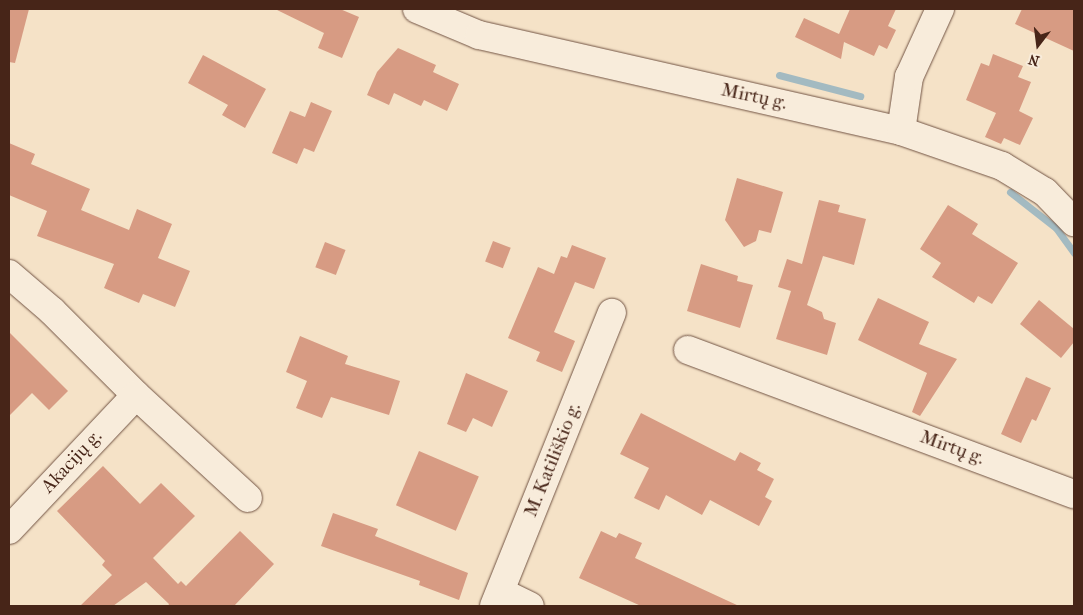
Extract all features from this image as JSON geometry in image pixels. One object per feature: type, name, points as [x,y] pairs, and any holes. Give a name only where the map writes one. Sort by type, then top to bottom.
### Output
[{"type":"street","name":"Mirtų g.","points":[[416,9],[479,35],[901,131],[1002,166],[1045,192],[1074,222]]},
{"type":"street","points":[[901,131],[909,77],[940,9]]},
{"type":"street","points":[[9,274],[52,311],[136,395],[248,498]]},
{"type":"street","name":"M. Katiliškio g.","points":[[497,599],[612,313]]},
{"type":"street","name":"Mirtų g.","points":[[688,350],[1074,494]]},
{"type":"street","name":"Akacijų g.","points":[[9,530],[136,395]]},
{"type":"street","points":[[497,599],[530,606]]},
{"type":"building","points":[[9,9],[29,9],[15,63],[9,62]]},
{"type":"building","points":[[275,9],[340,9],[359,17],[342,58],[318,48],[324,33]]},
{"type":"building","points":[[850,9],[896,9],[888,26],[896,30],[887,49],[879,45],[874,56],[844,42],[841,59],[795,37],[804,18],[839,34]]},
{"type":"building","points":[[1022,9],[1074,9],[1074,51],[1015,24]]},
{"type":"building","points":[[398,48],[436,65],[433,72],[459,84],[447,111],[424,100],[421,106],[394,93],[389,105],[367,95],[377,72]]},
{"type":"building","points":[[993,54],[1023,66],[1018,77],[1031,82],[1019,111],[1033,118],[1020,145],[1004,138],[1001,144],[985,137],[996,113],[966,100],[981,63],[989,66]]},
{"type":"building","points":[[203,55],[266,89],[245,128],[222,115],[228,105],[188,83]]},
{"type":"building","points":[[311,102],[332,111],[314,152],[304,148],[297,164],[272,153],[290,111],[305,117]]},
{"type":"building","points":[[9,143],[35,154],[31,164],[90,189],[81,210],[129,230],[137,209],[172,224],[158,258],[190,271],[175,307],[143,294],[139,303],[104,288],[114,264],[37,236],[47,211],[9,195]]},
{"type":"building","points":[[737,178],[783,192],[771,233],[759,230],[756,241],[744,247],[725,220]]},
{"type":"building","points":[[819,200],[840,205],[838,212],[866,219],[854,265],[823,256],[807,305],[822,312],[824,319],[836,323],[827,355],[776,339],[791,291],[778,287],[787,259],[802,264]]},
{"type":"building","points":[[948,205],[978,224],[972,234],[1018,263],[992,304],[978,296],[974,303],[932,277],[941,263],[920,249]]},
{"type":"building","points":[[493,241],[511,248],[503,268],[485,262]]},
{"type":"building","points":[[325,242],[346,250],[336,275],[315,267]]},
{"type":"building","points":[[572,245],[606,258],[594,289],[575,282],[554,332],[575,341],[562,372],[536,361],[540,352],[508,338],[538,267],[554,274],[561,256],[567,258]]},
{"type":"building","points":[[701,264],[738,276],[737,281],[753,285],[740,328],[687,311]]},
{"type":"building","points":[[878,298],[929,322],[919,344],[957,359],[920,416],[912,412],[927,373],[858,340]]},
{"type":"building","points":[[1039,300],[1074,329],[1074,342],[1061,358],[1020,324]]},
{"type":"building","points":[[9,332],[68,391],[49,410],[32,393],[9,416]]},
{"type":"building","points":[[300,336],[348,356],[345,364],[400,381],[389,415],[331,397],[322,418],[296,408],[307,381],[286,372]]},
{"type":"building","points":[[466,373],[508,391],[492,427],[473,418],[466,432],[447,424]]},
{"type":"building","points":[[1026,377],[1051,388],[1036,421],[1032,419],[1021,443],[1001,434]]},
{"type":"building","points":[[641,413],[735,461],[740,452],[761,463],[757,470],[774,479],[765,497],[772,501],[759,526],[710,500],[702,515],[666,495],[659,510],[634,498],[649,468],[620,454]]},
{"type":"building","points":[[419,451],[479,476],[456,531],[396,505]]},
{"type":"building","points":[[103,466],[140,504],[161,483],[195,516],[153,558],[178,584],[181,581],[186,586],[240,531],[274,564],[234,606],[168,606],[169,604],[146,582],[113,606],[80,606],[112,575],[102,565],[105,561],[57,511]]},
{"type":"building","points":[[333,513],[378,529],[375,536],[468,573],[459,600],[419,585],[420,581],[321,546]]},
{"type":"building","points":[[601,531],[616,538],[619,533],[642,543],[635,558],[739,606],[641,606],[579,578]]},
{"type":"waterway","points":[[779,75],[860,96]]},
{"type":"waterway","points":[[1010,192],[1056,228],[1074,253]]}]
